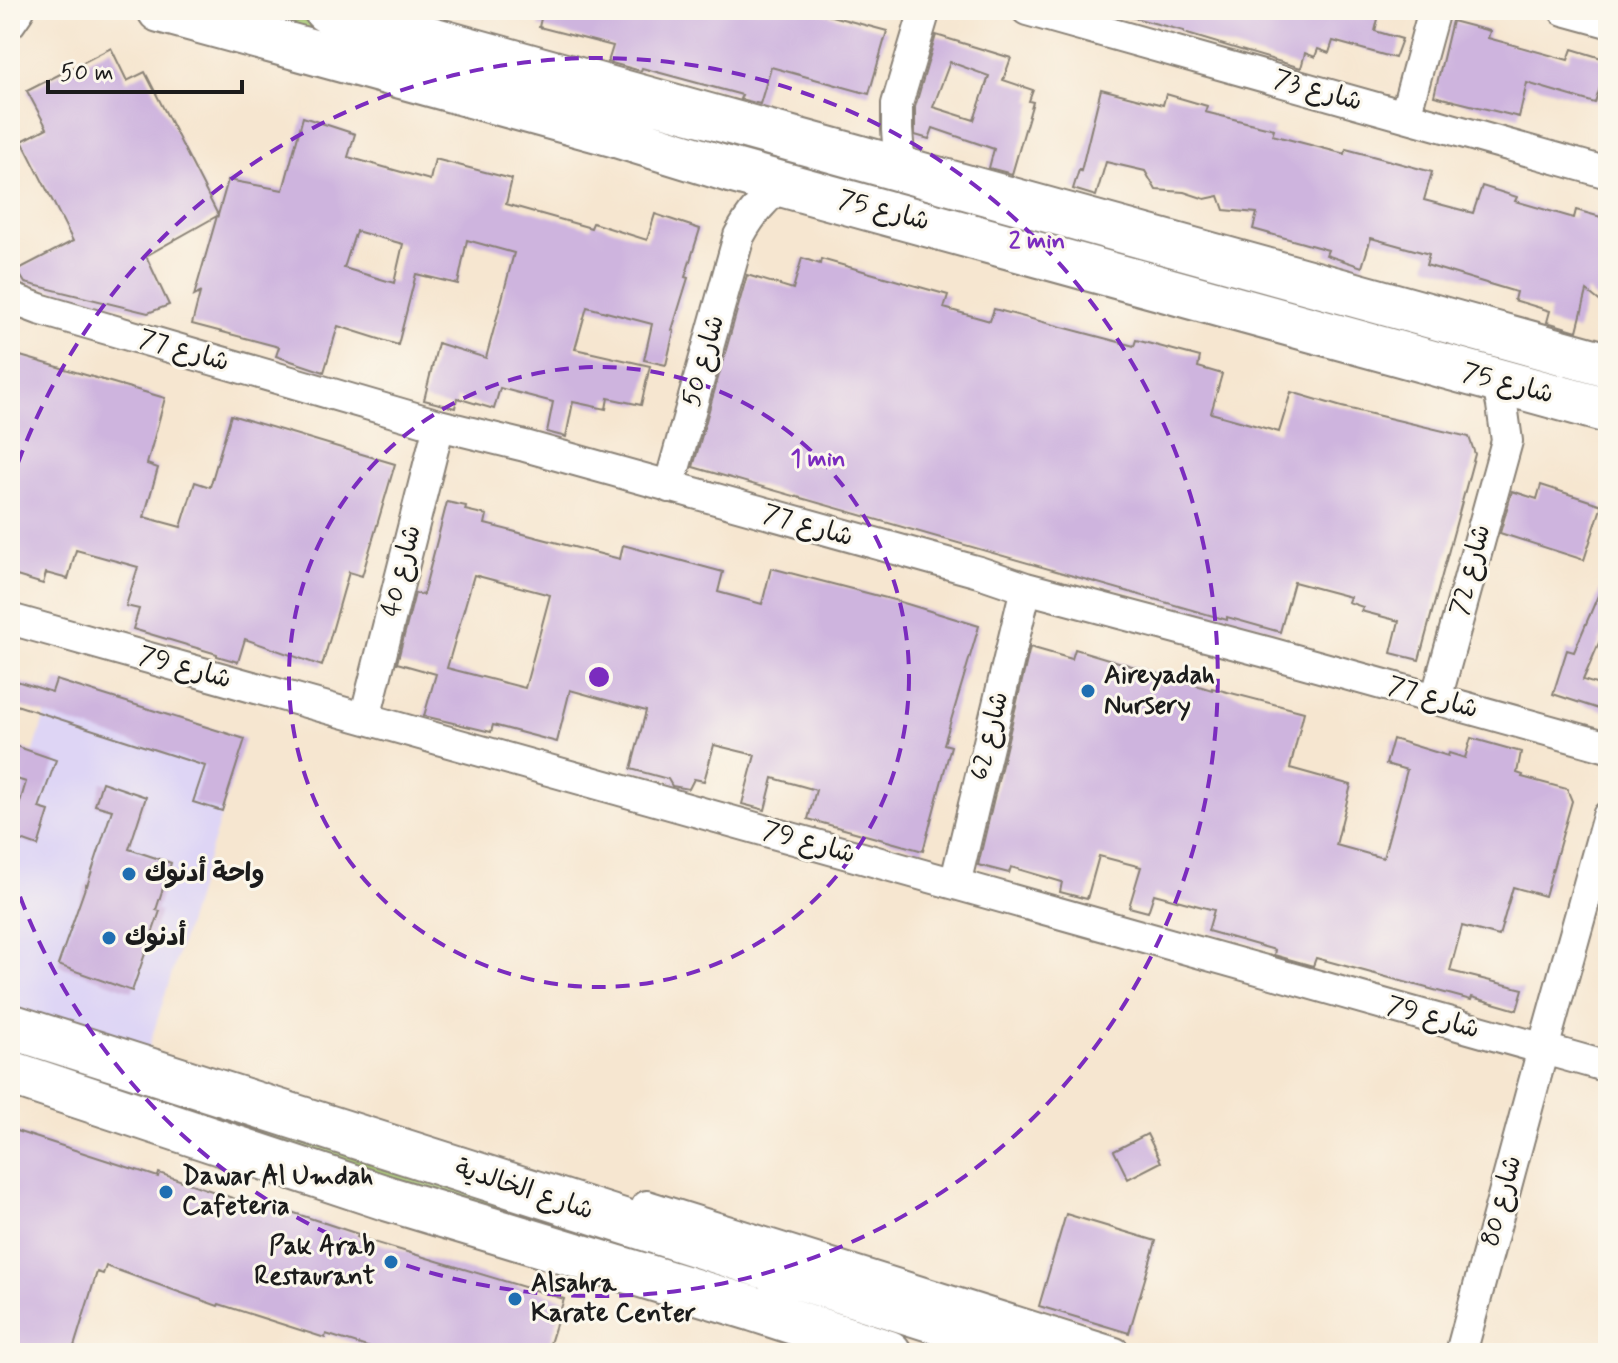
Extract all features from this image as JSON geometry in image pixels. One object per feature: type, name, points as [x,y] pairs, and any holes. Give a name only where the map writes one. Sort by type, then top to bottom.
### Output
[{"type":"street","points":[[10,23],[19,10]]},
{"type":"street","name":"شارع 75","points":[[160,10],[1608,411]]},
{"type":"street","points":[[790,186],[824,175],[876,186],[891,181],[900,169],[897,104],[925,10]]},
{"type":"street","name":"شارع 73","points":[[1027,10],[1608,173]]},
{"type":"street","points":[[1405,116],[1434,10]]},
{"type":"street","points":[[1564,10],[1608,22]]},
{"type":"street","name":"شارع 75","points":[[348,13],[403,21],[900,169],[1603,364]]},
{"type":"street","points":[[857,156],[897,104]]},
{"type":"street","name":"شارع 50","points":[[730,170],[736,196],[739,236]]},
{"type":"street","name":"شارع 50","points":[[669,487],[739,236],[753,212],[772,192],[790,186]]},
{"type":"street","name":"شارع 77","points":[[10,298],[439,425],[525,446],[979,572],[1026,588],[1608,747]]},
{"type":"street","points":[[1497,381],[1504,370],[1516,364],[1575,373],[1603,364]]},
{"type":"street","name":"شارع 72","points":[[1436,699],[1507,441],[1497,381]]},
{"type":"street","name":"شارع 72","points":[[1507,441],[1528,416],[1556,397]]},
{"type":"street","name":"شارع 40","points":[[365,718],[439,425]]},
{"type":"street","name":"شارع 62","points":[[955,884],[1026,588]]},
{"type":"street","name":"شارع 79","points":[[10,619],[1608,1067]]},
{"type":"street","name":"شارع 80","points":[[1461,1353],[1608,816]]},
{"type":"street","name":"شارع الخالدية","points":[[10,1026],[1036,1345]]},
{"type":"street","points":[[166,1054],[893,1282],[1036,1345],[1115,1353]]},
{"type":"street","name":"شارع الخالدية","points":[[10,1073],[386,1198],[661,1280],[889,1353]]},
{"type":"shaded area","name":"أدنوك","points":[[56,680],[245,739],[146,1056],[10,1013],[10,828]]},
{"type":"green space","points":[[221,10],[267,10],[324,25],[321,39]]},
{"type":"green space","points":[[146,1087],[588,1229],[583,1243],[142,1101]]},
{"type":"green space","points":[[926,1337],[978,1353],[932,1353],[922,1350]]},
{"type":"building","points":[[543,10],[809,10],[887,31],[869,94],[771,67],[760,104],[740,99],[742,95],[608,62],[613,46],[539,27]]},
{"type":"building","points":[[1132,10],[1360,10],[1379,15],[1375,31],[1402,39],[1395,58],[1333,41],[1329,53],[1318,49],[1315,57],[1305,53],[1301,68],[1131,17]]},
{"type":"building","points":[[1452,21],[1490,31],[1488,38],[1568,60],[1572,49],[1608,60],[1608,87],[1601,84],[1595,103],[1527,83],[1519,117],[1434,96]]},
{"type":"building","points":[[936,35],[1011,58],[1003,80],[1033,90],[1029,101],[1033,102],[1012,174],[989,168],[994,149],[933,128],[929,139],[915,135],[915,107]],"holes":[[[950,62],[989,76],[974,120],[933,107]]]},
{"type":"building","points":[[111,48],[127,81],[145,72],[218,215],[228,180],[283,190],[303,117],[355,134],[348,157],[430,180],[435,159],[512,179],[506,204],[591,228],[593,223],[647,240],[655,214],[700,229],[685,277],[688,278],[672,330],[666,365],[644,360],[652,324],[587,307],[575,349],[650,366],[641,405],[608,398],[606,409],[573,402],[566,437],[547,432],[553,402],[500,388],[494,409],[457,398],[455,408],[424,400],[438,343],[486,358],[499,310],[514,253],[467,240],[458,284],[416,274],[398,345],[338,326],[324,372],[276,356],[279,347],[192,324],[200,293],[194,296],[217,216],[146,256],[169,305],[148,313],[25,283],[17,270],[73,241],[22,141],[47,128],[27,91]],"holes":[[[356,231],[403,244],[394,283],[344,268]]]},
{"type":"building","points":[[1101,89],[1163,105],[1166,94],[1207,106],[1205,112],[1274,129],[1272,135],[1345,154],[1346,149],[1432,172],[1424,200],[1473,213],[1482,186],[1517,197],[1515,201],[1574,218],[1576,210],[1608,219],[1608,308],[1587,291],[1577,331],[1547,322],[1550,311],[1514,300],[1516,292],[1426,265],[1429,254],[1371,238],[1362,267],[1326,255],[1328,250],[1253,229],[1257,213],[1224,210],[1219,196],[1205,199],[1184,192],[1156,190],[1145,171],[1106,162],[1096,196],[1073,189],[1081,171]]},
{"type":"building","points":[[802,258],[820,264],[821,259],[948,295],[944,308],[990,321],[994,309],[1134,346],[1136,340],[1200,357],[1198,367],[1222,374],[1211,413],[1279,432],[1291,392],[1469,437],[1475,454],[1419,660],[1391,653],[1399,621],[1361,611],[1363,607],[1348,602],[1350,597],[1294,582],[1280,632],[1227,617],[1227,620],[693,467],[747,275],[793,289]]},
{"type":"building","points":[[10,353],[165,398],[147,464],[158,468],[144,517],[181,527],[195,482],[210,487],[231,415],[395,464],[362,576],[349,572],[322,666],[245,639],[238,662],[133,629],[139,609],[126,606],[138,567],[76,550],[68,579],[46,573],[43,584],[10,574]]},
{"type":"building","points":[[1541,485],[1602,505],[1584,560],[1500,533],[1512,491],[1537,499]]},
{"type":"building","points":[[447,502],[487,515],[485,524],[620,559],[623,545],[723,572],[718,592],[762,604],[771,568],[979,626],[944,744],[951,746],[923,851],[808,819],[816,790],[773,778],[765,810],[742,804],[755,755],[714,745],[704,781],[694,779],[689,789],[672,786],[668,779],[631,769],[646,711],[570,690],[557,742],[493,725],[491,732],[424,716],[436,674],[397,663],[415,593],[423,595]],"holes":[[[474,575],[550,595],[525,688],[447,668]]]},
{"type":"building","points":[[1608,572],[1608,622],[1583,680],[1608,688],[1608,712],[1553,694],[1567,650],[1574,652]]},
{"type":"building","points":[[1030,647],[1072,659],[1075,649],[1212,690],[1304,712],[1290,768],[1351,785],[1336,845],[1383,858],[1407,770],[1386,764],[1393,739],[1448,756],[1449,753],[1465,758],[1471,738],[1521,752],[1517,773],[1567,789],[1572,801],[1545,896],[1513,887],[1499,936],[1462,926],[1450,971],[1523,989],[1517,1010],[1316,958],[1313,966],[1274,955],[1275,950],[1208,931],[1214,910],[1154,894],[1148,912],[1129,907],[1141,867],[1099,856],[1087,899],[1060,892],[1062,882],[1011,867],[1009,873],[978,865]]},
{"type":"building","points":[[10,679],[52,692],[56,680],[245,739],[222,811],[193,802],[205,766],[10,703]]},
{"type":"building","points":[[10,744],[56,760],[39,808],[49,811],[38,846],[10,836],[26,782],[10,777]]},
{"type":"building","points":[[102,782],[146,797],[129,849],[171,863],[156,910],[160,911],[132,991],[58,965],[112,810],[95,805]]},
{"type":"building","points":[[10,1129],[158,1177],[159,1173],[265,1209],[267,1204],[358,1234],[357,1237],[564,1299],[547,1353],[386,1353],[218,1306],[106,1266],[103,1274],[97,1272],[72,1353],[10,1353]]},
{"type":"building","points":[[1147,1134],[1161,1162],[1128,1179],[1114,1151]]},
{"type":"building","points":[[1066,1214],[1156,1241],[1129,1333],[1039,1306]]},
{"type":"place","name":"Aireyadah Nursery","points":[[1088,691]]},
{"type":"place","name":"واحة أدنوك","points":[[129,874]]},
{"type":"place","name":"أدنوك","points":[[109,938]]},
{"type":"place","name":"Dawar Al Umdah Cafeteria","points":[[166,1192]]},
{"type":"place","name":"Pak Arab Restaurant","points":[[391,1262]]},
{"type":"place","name":"Alsahra Karate Center","points":[[515,1299]]}]
